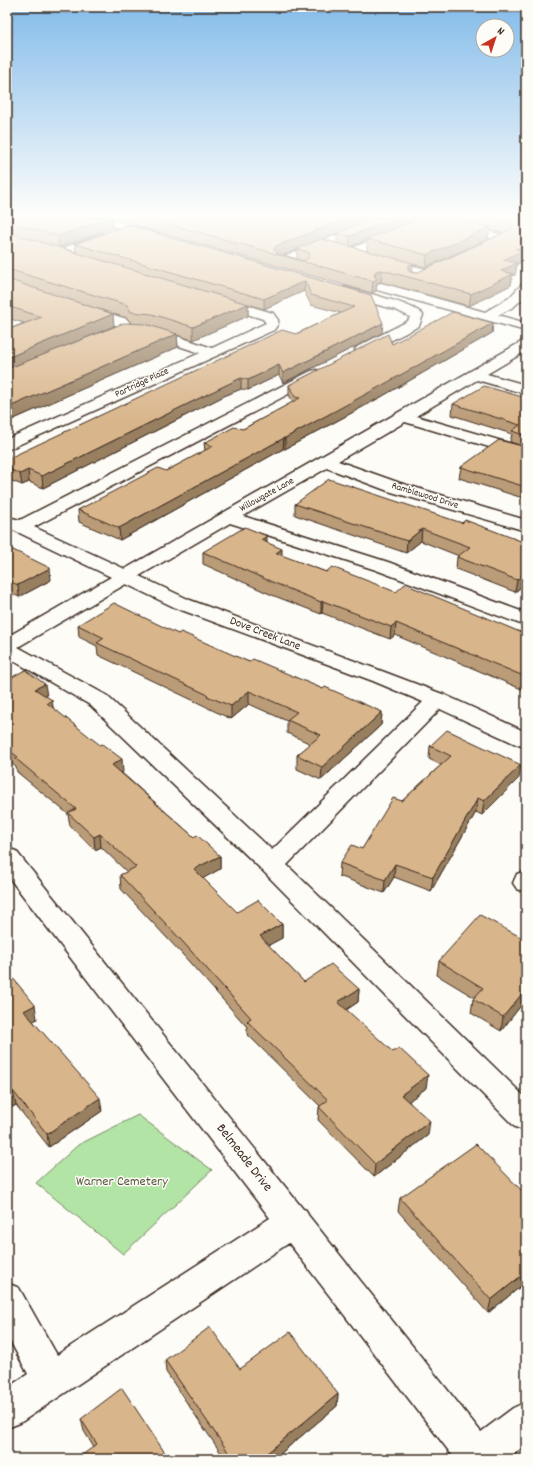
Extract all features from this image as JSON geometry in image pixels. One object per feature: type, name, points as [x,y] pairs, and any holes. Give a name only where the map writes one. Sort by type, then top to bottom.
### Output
[{"type":"street","points":[[374,285],[526,327]]},
{"type":"street","points":[[391,290],[401,285]]},
{"type":"street","points":[[487,316],[515,300],[523,293],[526,287]]},
{"type":"street","points":[[332,288],[400,308],[417,315],[414,323],[351,356]]},
{"type":"street","name":"Partridge Place","points":[[7,445],[272,324],[272,320],[268,316],[208,298]]},
{"type":"street","points":[[72,306],[122,322],[125,326],[123,330]]},
{"type":"street","points":[[94,342],[123,330],[147,331],[211,352]]},
{"type":"street","name":"Willowgate Lane","points":[[7,645],[124,576],[404,417],[526,345]]},
{"type":"street","points":[[14,524],[330,367]]},
{"type":"street","points":[[476,375],[526,390]]},
{"type":"street","points":[[404,417],[526,453]]},
{"type":"street","name":"Ramblewood Drive","points":[[326,462],[394,488],[526,526]]},
{"type":"street","points":[[228,517],[382,566],[526,620]]},
{"type":"street","name":"Dove Creek Lane","points":[[14,524],[183,604],[437,700],[526,740]]},
{"type":"street","points":[[7,649],[98,700],[272,865],[526,1118]]},
{"type":"street","points":[[272,865],[437,700]]},
{"type":"street","name":"Belmeade Drive","points":[[7,857],[478,1459]]},
{"type":"street","points":[[7,1410],[294,1222]]},
{"type":"street","points":[[7,1300],[51,1380]]},
{"type":"street","points":[[478,1459],[526,1420]]},
{"type":"green space","name":"Warner Cemetery","points":[[138,1115],[212,1170],[123,1254],[36,1183],[78,1145]]},
{"type":"building","points":[[7,285],[26,285],[113,314],[7,358],[7,330],[42,317],[7,306]]},
{"type":"building","points":[[62,285],[186,285],[248,304],[193,327],[152,314],[131,312],[127,305]]},
{"type":"building","points":[[217,285],[295,285],[264,299]]},
{"type":"building","points":[[307,285],[338,285],[371,295],[383,323],[283,373],[279,365],[248,380],[241,378],[42,476],[28,470],[20,474],[7,468],[7,459],[282,330],[296,334],[354,307],[311,295]]},
{"type":"building","points":[[439,285],[489,285],[471,294]]},
{"type":"building","points":[[453,312],[493,323],[381,386],[119,528],[78,510],[158,468],[166,471],[213,446],[204,443],[234,427],[243,429],[300,398],[295,397],[289,385],[388,334],[392,344]]},
{"type":"building","points":[[124,323],[145,324],[177,334],[7,408],[7,369]]},
{"type":"building","points":[[484,386],[526,398],[526,436],[512,431],[520,425],[453,404]]},
{"type":"building","points":[[499,440],[526,447],[526,487],[461,467]]},
{"type":"building","points":[[329,479],[462,523],[465,520],[526,543],[526,572],[517,580],[457,557],[470,547],[422,529],[407,541],[295,504]]},
{"type":"building","points":[[245,527],[267,536],[261,540],[282,549],[276,553],[326,572],[332,567],[396,592],[405,584],[520,632],[526,626],[526,677],[396,623],[391,627],[323,601],[321,602],[203,552]]},
{"type":"building","points":[[7,547],[50,568],[18,585],[7,580]]},
{"type":"building","points":[[114,603],[178,634],[181,632],[249,662],[253,659],[323,689],[325,687],[382,712],[322,767],[297,755],[321,735],[287,720],[297,712],[249,691],[231,706],[97,643],[104,638],[78,625]]},
{"type":"building","points":[[25,670],[45,684],[35,689],[52,700],[47,703],[100,745],[102,744],[122,759],[112,765],[194,837],[197,835],[220,856],[194,869],[237,912],[258,900],[282,924],[260,936],[304,982],[331,964],[359,989],[338,1002],[393,1052],[399,1048],[428,1075],[401,1095],[430,1121],[375,1164],[319,1107],[328,1100],[247,1021],[251,1018],[120,875],[136,867],[100,834],[94,837],[68,813],[76,809],[15,758],[18,757],[7,749],[7,721],[9,719],[7,718],[7,680]]},
{"type":"building","points":[[447,730],[521,765],[484,801],[478,798],[433,877],[395,864],[385,880],[340,863],[352,845],[362,849],[393,798],[402,801],[451,756],[430,746]]},
{"type":"building","points":[[480,915],[526,940],[526,989],[503,1017],[473,999],[483,988],[439,961]]},
{"type":"building","points":[[7,971],[35,1005],[24,1011],[100,1098],[47,1134],[13,1091],[7,1095]]},
{"type":"building","points":[[476,1144],[526,1195],[526,1272],[491,1300],[400,1198]]},
{"type":"building","points":[[210,1327],[240,1369],[290,1332],[338,1394],[260,1459],[233,1459],[165,1360]]},
{"type":"building","points":[[122,1388],[169,1459],[77,1459],[97,1444],[81,1419]]}]
